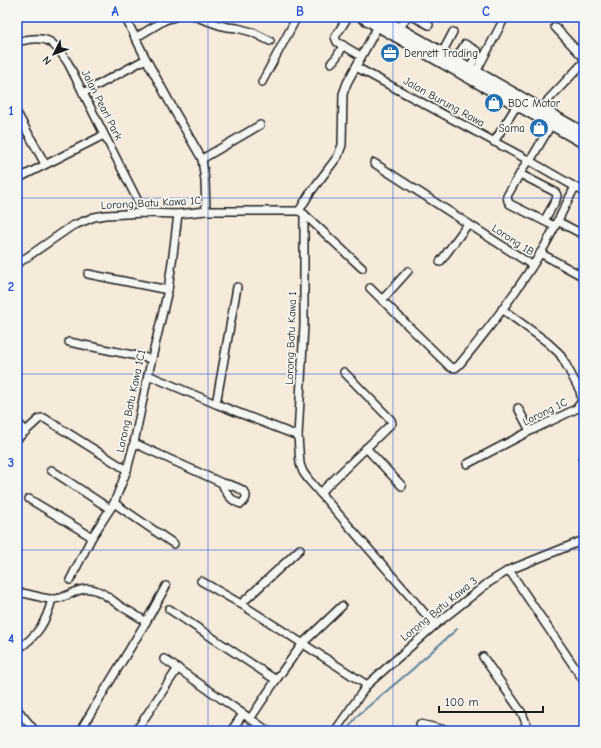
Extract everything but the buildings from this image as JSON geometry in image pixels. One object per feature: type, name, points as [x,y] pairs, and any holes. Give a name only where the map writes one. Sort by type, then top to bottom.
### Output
[{"type":"highway","points":[[362,17],[399,29],[584,133]]},
{"type":"highway","points":[[378,22],[516,105],[584,143]]},
{"type":"street","points":[[124,17],[146,60],[202,159],[205,181],[206,211]]},
{"type":"street","points":[[135,38],[165,20],[175,17]]},
{"type":"street","points":[[196,17],[219,25],[252,32],[270,41]]},
{"type":"street","points":[[262,82],[297,17]]},
{"type":"street","points":[[348,17],[335,37],[337,42],[361,56]]},
{"type":"street","points":[[399,29],[407,17]]},
{"type":"street","points":[[414,17],[429,26]]},
{"type":"street","points":[[472,70],[505,17]]},
{"type":"street","points":[[362,268],[302,213],[310,193],[338,156],[342,145],[343,94],[346,83],[356,67],[378,22]]},
{"type":"street","points":[[556,27],[584,58]]},
{"type":"street","points":[[442,53],[453,32]]},
{"type":"street","name":"Jalan Pearl Park","points":[[17,42],[37,38],[50,41],[58,49],[68,63],[84,93],[144,213]]},
{"type":"street","points":[[455,60],[465,44],[477,51],[478,54],[472,70]]},
{"type":"street","points":[[331,63],[338,56],[344,45]]},
{"type":"street","points":[[84,93],[146,60]]},
{"type":"street","points":[[543,110],[548,100],[584,62]]},
{"type":"street","name":"Jalan Burung Rawa","points":[[356,67],[584,192]]},
{"type":"street","points":[[494,142],[516,105]]},
{"type":"street","points":[[17,113],[45,164]]},
{"type":"street","points":[[202,159],[260,125]]},
{"type":"street","points":[[551,125],[507,196],[508,201],[510,204],[544,221],[556,223],[584,235]]},
{"type":"street","points":[[17,178],[104,135]]},
{"type":"street","name":"Lorong 1B","points":[[374,163],[532,265],[502,309],[459,365],[455,368],[450,367],[382,300]]},
{"type":"street","points":[[520,174],[555,192],[557,195],[556,200],[544,221]]},
{"type":"street","points":[[532,265],[540,253],[575,187]]},
{"type":"street","name":"Lorong Batu Kawa 1C","points":[[17,264],[72,226],[94,217],[144,213],[178,214],[206,211],[302,213]]},
{"type":"street","name":"Lorong Batu Kawa 1","points":[[302,213],[304,325],[298,436],[300,464],[308,479],[435,625]]},
{"type":"street","name":"Lorong Batu Kawa 1C1","points":[[70,580],[92,537],[112,506],[127,470],[168,290],[178,214]]},
{"type":"street","points":[[440,262],[468,224]]},
{"type":"street","points":[[540,253],[584,277]]},
{"type":"street","points":[[370,288],[382,300],[408,271]]},
{"type":"street","points":[[88,274],[168,290]]},
{"type":"street","points":[[216,404],[237,287]]},
{"type":"street","name":"Lorong 1C","points":[[468,464],[530,431],[576,409],[582,401],[580,391],[559,353],[547,342],[502,309]]},
{"type":"street","points":[[69,342],[152,359]]},
{"type":"street","points":[[320,493],[392,423],[391,420],[344,372]]},
{"type":"street","points":[[148,375],[216,404],[298,436]]},
{"type":"street","points":[[518,408],[530,431]]},
{"type":"street","points":[[17,439],[39,419],[44,418],[127,470]]},
{"type":"street","points":[[17,422],[26,431]]},
{"type":"street","points":[[134,443],[222,483]]},
{"type":"street","points":[[366,448],[402,486]]},
{"type":"street","points":[[52,470],[174,544]]},
{"type":"street","points":[[29,499],[92,537]]},
{"type":"street","name":"Lorong Batu Kawa 3","points":[[335,731],[367,685],[435,625],[488,583],[509,570],[584,540]]},
{"type":"street","points":[[241,604],[300,549]]},
{"type":"street","points":[[509,570],[584,681]]},
{"type":"street","points":[[201,581],[241,604],[367,685]]},
{"type":"street","points":[[80,731],[166,586]]},
{"type":"street","points":[[17,593],[31,594],[52,599],[61,598],[77,590],[87,588],[95,589],[146,622]]},
{"type":"street","points":[[17,650],[34,637],[42,626],[50,609],[52,599]]},
{"type":"street","points":[[250,719],[303,643],[342,606]]},
{"type":"street","points":[[169,609],[276,680]]},
{"type":"street","points":[[483,657],[522,713],[526,723],[524,731]]},
{"type":"street","points":[[164,659],[268,731]]},
{"type":"street","points":[[136,731],[178,668]]},
{"type":"street","points":[[17,709],[35,731]]},
{"type":"street","points":[[231,731],[243,714]]},
{"type":"street","points":[[420,724],[450,731]]},
{"type":"waterway","points":[[346,731],[358,715],[414,668],[457,629]]},
{"type":"place","name":"Denrett Trading","points":[[390,53]]},
{"type":"place","name":"BDC Motor","points":[[494,103]]},
{"type":"place","name":"Sama","points":[[539,128]]}]
